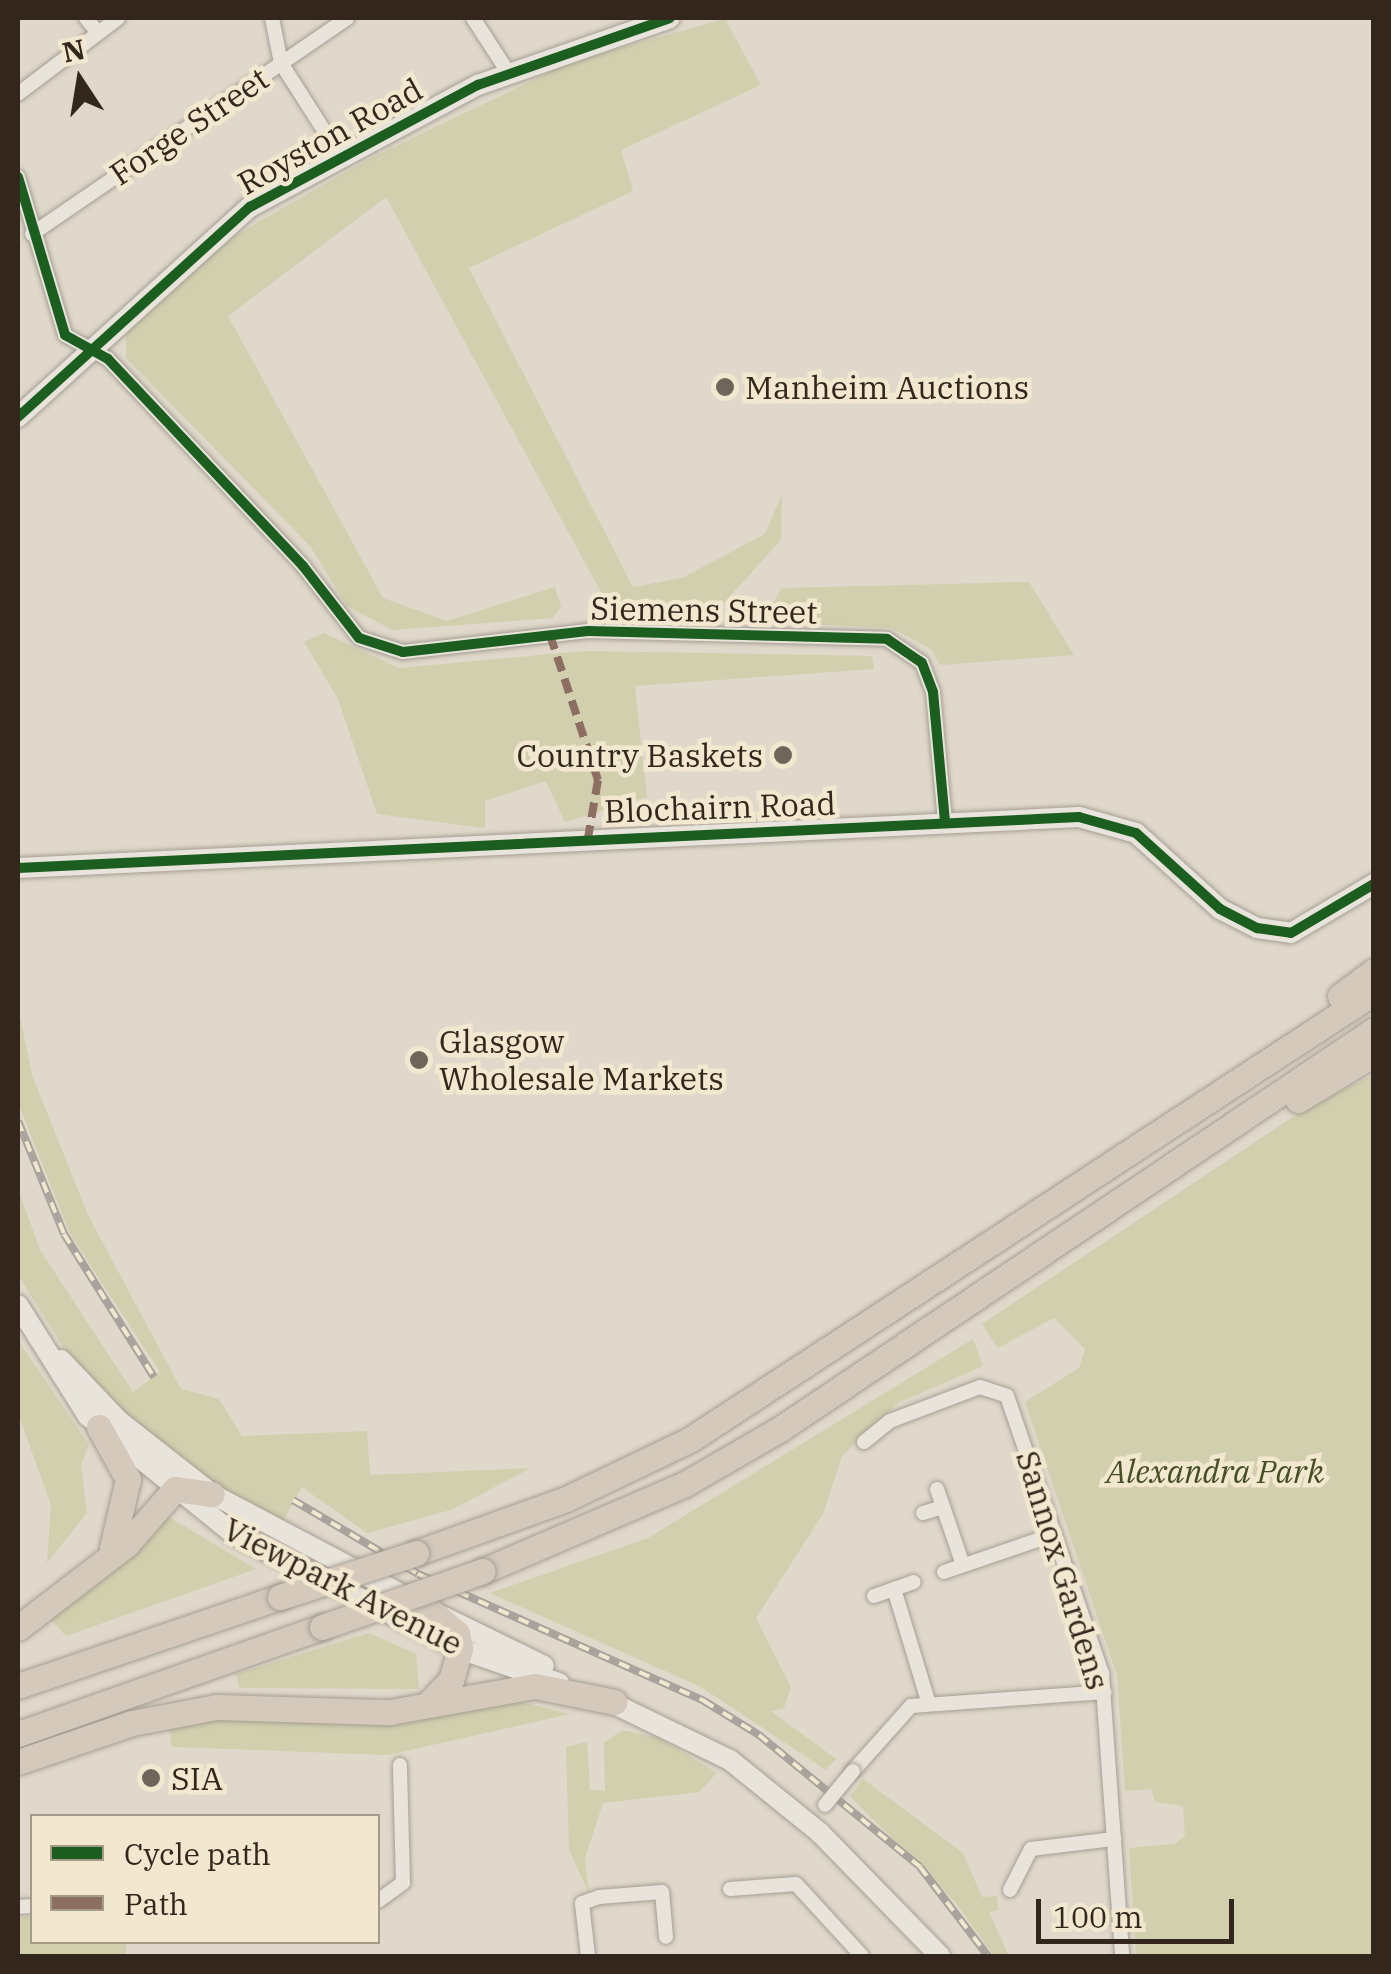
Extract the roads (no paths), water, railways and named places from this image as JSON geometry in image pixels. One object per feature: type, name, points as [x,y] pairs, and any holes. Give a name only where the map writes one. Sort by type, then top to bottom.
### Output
[{"type":"highway","points":[[1163,1128],[1374,971]]},
{"type":"highway","points":[[18,1686],[566,1499],[691,1439],[1374,992]]},
{"type":"highway","points":[[1075,1234],[1374,1030]]},
{"type":"highway","points":[[18,1734],[482,1570],[685,1484],[1075,1234],[1374,1054]]},
{"type":"highway","points":[[99,1427],[123,1462],[129,1496],[102,1566]]},
{"type":"highway","points":[[18,1628],[102,1566],[175,1490],[212,1494]]},
{"type":"highway","points":[[424,1708],[451,1680],[460,1649],[457,1633],[426,1607]]},
{"type":"highway","points":[[18,1762],[218,1707],[424,1708],[535,1686],[614,1702]]},
{"type":"street","points":[[86,18],[98,34]]},
{"type":"street","points":[[18,94],[118,18]]},
{"type":"street","points":[[272,18],[281,63],[339,154]]},
{"type":"street","name":"Forge Street","points":[[32,234],[346,18]]},
{"type":"street","points":[[473,18],[508,72]]},
{"type":"street","name":"Royston Road","points":[[18,417],[196,247],[339,154],[508,72],[670,18]]},
{"type":"street","name":"Siemens Street","points":[[18,177],[65,336],[88,349],[252,509],[358,638],[403,652],[588,631],[887,639],[922,663],[932,692],[945,822]]},
{"type":"street","name":"Blochairn Road","points":[[18,868],[945,822],[1106,821],[1156,848],[1220,908],[1292,934],[1374,884]]},
{"type":"street","name":"Viewpark Avenue","points":[[18,1305],[99,1427],[235,1535],[460,1649],[614,1702]]},
{"type":"street","name":"Viewpark Avenue","points":[[30,1325],[118,1420],[212,1494],[730,1760],[809,1823],[940,1956]]},
{"type":"street","name":"Sannox Gardens","points":[[864,1442],[890,1421],[980,1387],[1007,1396],[1104,1692],[1122,1956]]},
{"type":"street","points":[[937,1489],[963,1565]]},
{"type":"street","points":[[923,1514],[943,1507]]},
{"type":"street","points":[[944,1572],[1055,1534]]},
{"type":"street","points":[[874,1596],[914,1582]]},
{"type":"street","points":[[894,1589],[929,1704]]},
{"type":"street","points":[[809,1823],[904,1710],[929,1704],[1104,1692]]},
{"type":"street","points":[[380,1901],[403,1884],[400,1765]]},
{"type":"street","points":[[1010,1890],[1031,1849],[1114,1840]]},
{"type":"street","points":[[730,1889],[796,1884],[862,1956]]},
{"type":"street","points":[[588,1956],[582,1903],[599,1897],[662,1892],[666,1937]]},
{"type":"railway","points":[[18,1121],[64,1234],[154,1377]]},
{"type":"railway","points":[[293,1500],[418,1574],[704,1701],[759,1735],[920,1867],[988,1956]]},
{"type":"place","name":"Manheim Auctions","points":[[725,387]]},
{"type":"place","name":"Country Baskets","points":[[783,755]]},
{"type":"place","name":"Glasgow Wholesale Markets","points":[[419,1060]]},
{"type":"place","name":"SIA","points":[[151,1778]]},
{"type":"park label","name":"Alexandra Park","points":[[1215,1471]]}]
